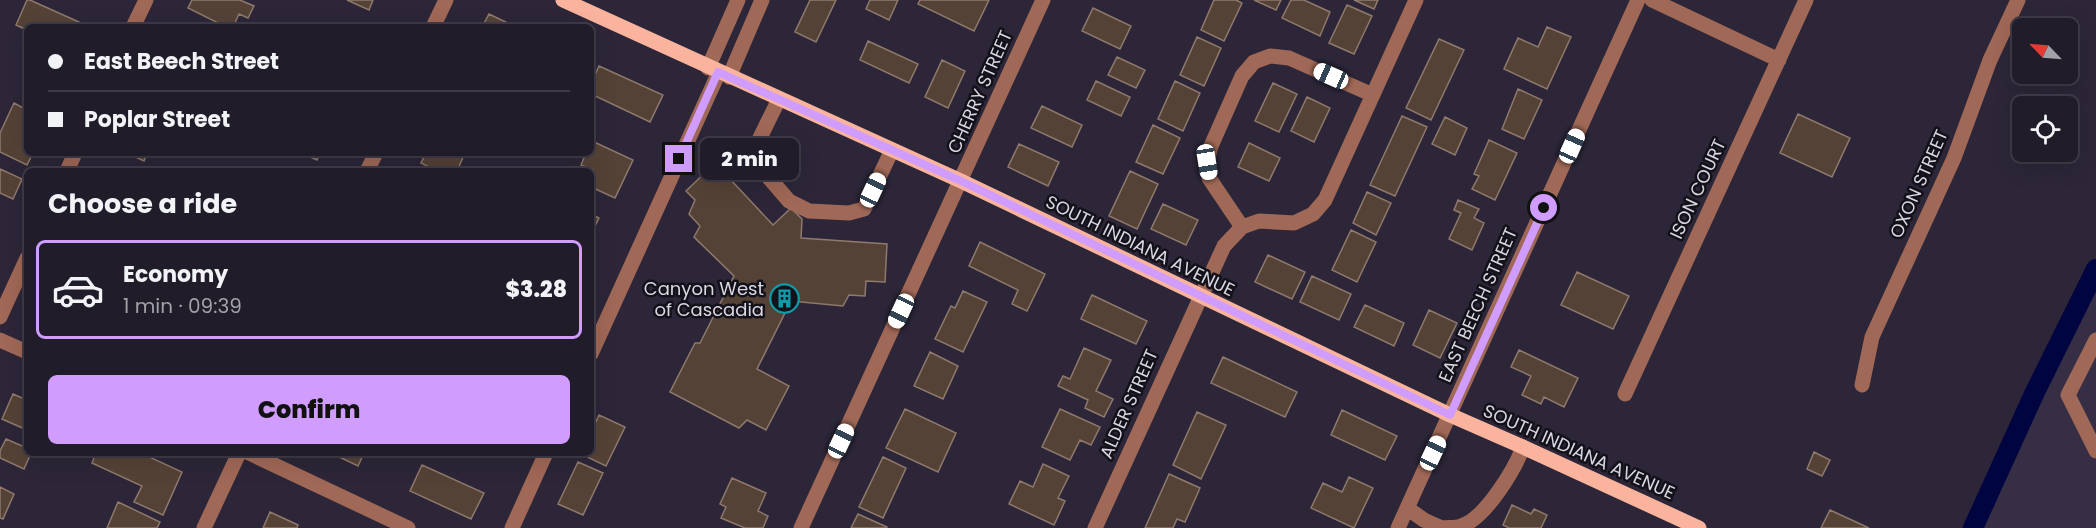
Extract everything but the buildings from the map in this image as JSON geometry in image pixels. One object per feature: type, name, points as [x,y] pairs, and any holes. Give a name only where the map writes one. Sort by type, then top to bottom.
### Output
[{"type":"main road","name":"SOUTH INDIANA AVENUE","points":[[563,0],[961,181],[1199,297],[1450,415],[1699,528]]},
{"type":"street","points":[[134,24],[146,0]]},
{"type":"street","points":[[434,24],[446,0]]},
{"type":"street","points":[[718,72],[738,0]]},
{"type":"street","points":[[594,347],[718,72],[762,0]]},
{"type":"street","name":"CHERRY STREET","points":[[801,528],[1043,0]]},
{"type":"street","points":[[1373,94],[1289,58],[1270,56],[1254,62],[1242,76],[1211,146],[1207,162],[1209,178],[1242,227],[1259,221],[1294,223],[1313,213],[1325,200],[1416,0]]},
{"type":"street","name":"EAST BEECH STREET","points":[[1398,528],[1638,0]]},
{"type":"street","points":[[1652,0],[1779,60]]},
{"type":"street","name":"ISON COURT","points":[[1625,394],[1806,0]]},
{"type":"street","name":"OXON STREET","points":[[1862,385],[1872,337],[1954,158],[1990,60],[2018,0]]},
{"type":"street","points":[[779,99],[756,146],[758,165],[789,201],[809,211],[849,213],[864,209],[892,150]]},
{"type":"street","name":"ALDER STREET","points":[[1095,528],[1199,297],[1224,246],[1242,227]]},
{"type":"street","points":[[0,317],[24,265]]},
{"type":"street","points":[[0,340],[24,351]]},
{"type":"street","points":[[2096,340],[2068,395],[2096,451]]},
{"type":"street","points":[[1407,508],[1442,528],[1461,526],[1477,517],[1502,485],[1523,447]]},
{"type":"street","points":[[204,528],[238,456]]},
{"type":"street","points":[[255,456],[408,528]]},
{"type":"street","points":[[512,528],[545,456]]},
{"type":"shaded area","points":[[2096,269],[2096,528],[1973,528],[2035,392]]},
{"type":"waterway","points":[[1973,528],[2035,392],[2096,269]]},
{"type":"place","name":"Canyon West of Cascadia","points":[[785,299]]},
{"type":"route","points":[[679,159],[718,72],[961,181],[1199,297],[1450,415],[1544,208]]}]
